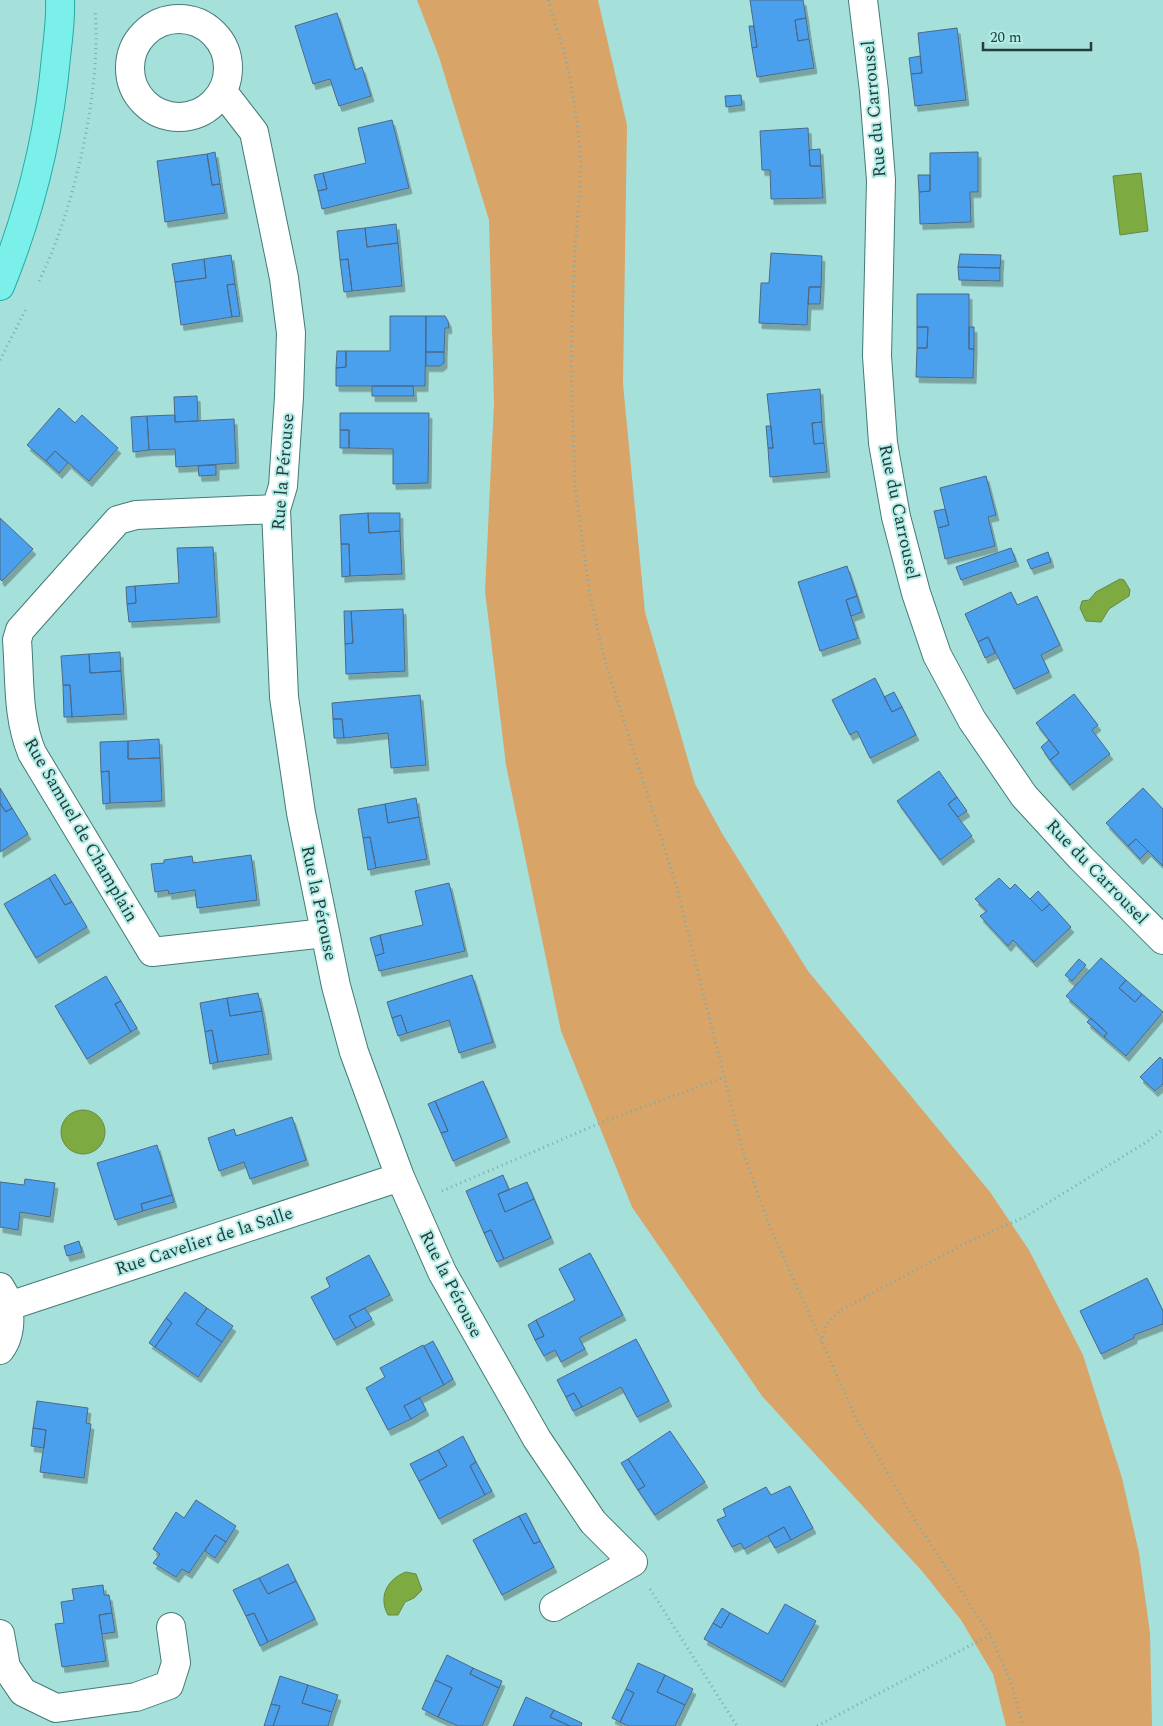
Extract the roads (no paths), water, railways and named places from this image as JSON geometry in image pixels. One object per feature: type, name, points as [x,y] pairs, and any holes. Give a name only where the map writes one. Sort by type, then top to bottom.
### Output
[{"type":"main road","points":[[0,286],[27,215],[45,145],[53,94],[60,0]]},
{"type":"street","name":"Rue du Carrousel","points":[[863,0],[874,91],[881,180],[878,356],[883,444],[896,518],[916,593],[937,655],[972,720],[1024,796],[1081,858],[1163,940]]},
{"type":"street","name":"Rue la Pérouse","points":[[222,92],[254,132],[284,278],[291,333],[289,397],[283,486],[276,510],[284,697],[300,813],[324,933],[354,1052],[400,1177],[442,1272],[537,1439],[593,1522],[633,1562],[554,1607]]},
{"type":"street","name":"Rue Samuel de Champlain","points":[[276,510],[136,515],[118,520],[20,630],[17,640],[21,716],[24,733],[32,753],[152,952],[324,933]]},
{"type":"street","name":"Rue Cavelier de la Salle","points":[[4,1296],[400,1177]]},
{"type":"street","points":[[0,1350],[10,1326],[4,1296]]},
{"type":"street","points":[[0,1634],[6,1667],[23,1692],[56,1708],[136,1696],[169,1685],[176,1663],[171,1627]]}]
